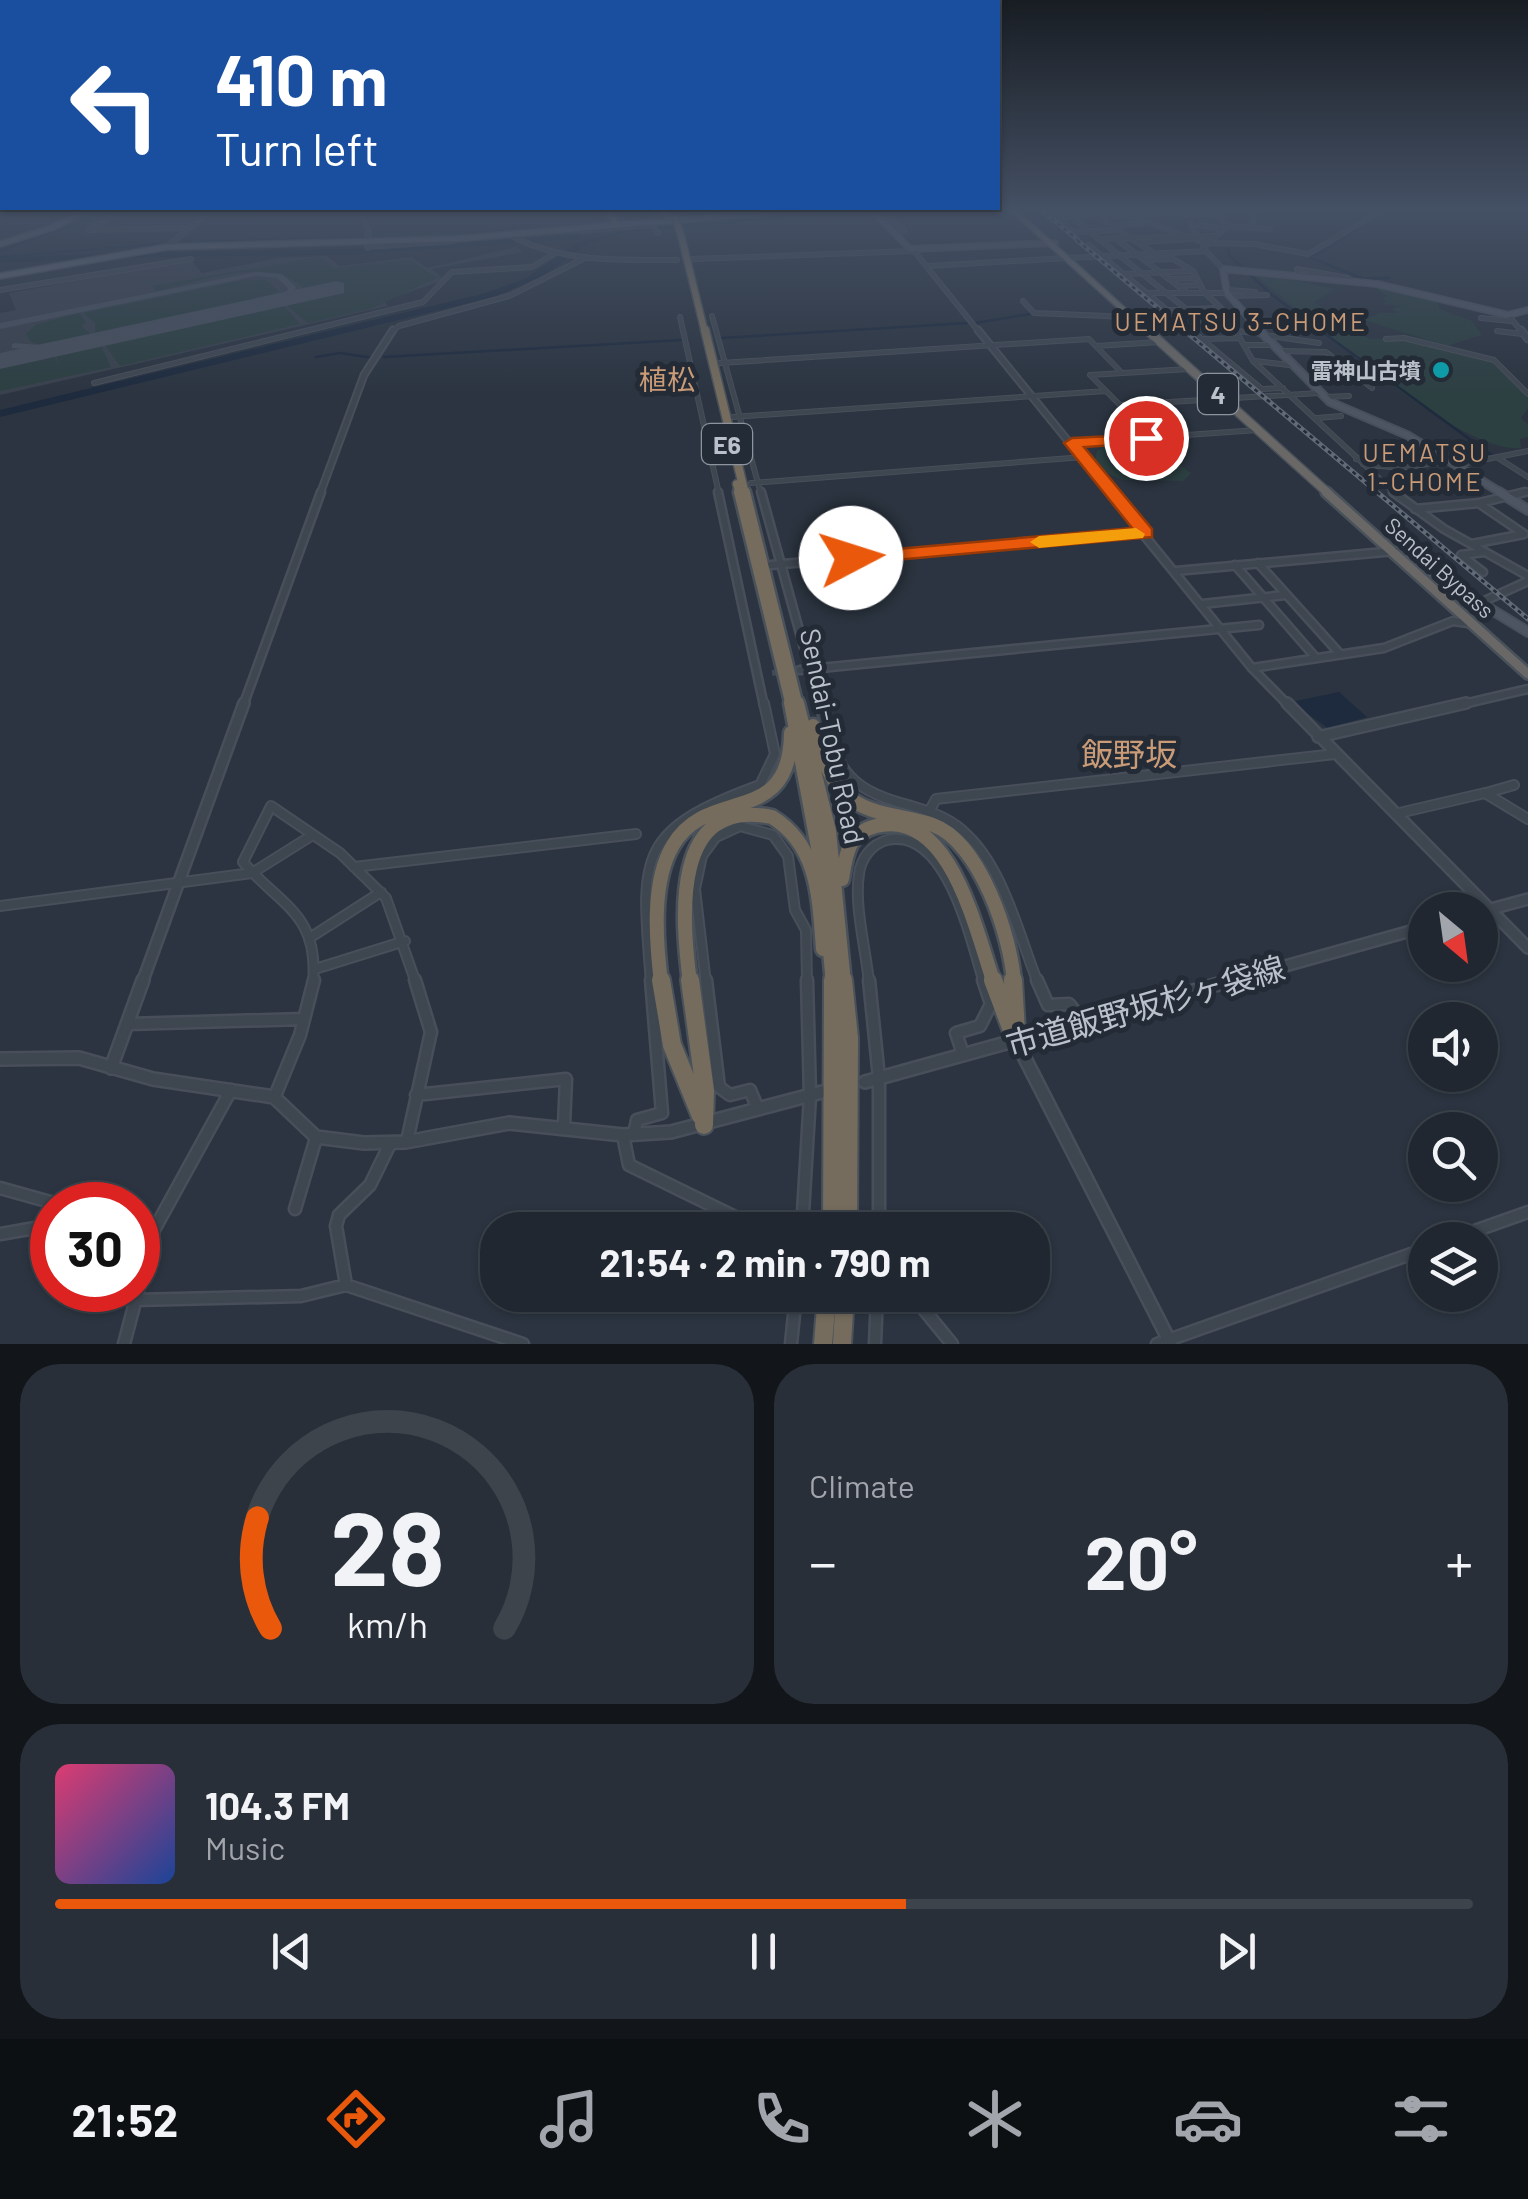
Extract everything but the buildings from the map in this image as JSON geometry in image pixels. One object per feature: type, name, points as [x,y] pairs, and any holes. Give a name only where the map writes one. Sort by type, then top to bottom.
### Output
[{"type":"highway","name":"Sendai-Tobu Road","points":[[686,271],[828,831],[849,1038],[848,1212]]},
{"type":"highway","name":"Sendai Bypass","points":[[1083,271],[1528,670]]},
{"type":"highway","name":"Sendai Bypass","points":[[1140,322],[1399,553]]},
{"type":"highway","name":"Sendai Bypass","points":[[1458,608],[1528,670]]},
{"type":"highway","name":"Sendai-Tobu Road","points":[[783,652],[817,833],[829,924],[836,1052],[832,1212]]},
{"type":"highway","points":[[783,652],[824,762],[840,790],[867,808],[944,830],[972,855],[1012,950],[1016,1041]]},
{"type":"highway","points":[[704,1125],[669,1034],[658,884],[668,853],[684,830],[700,819],[768,795],[786,774],[793,746],[783,652]]},
{"type":"highway","points":[[704,1125],[705,1091],[684,886],[697,844],[718,822],[741,815],[767,817],[787,826],[803,845],[814,880],[836,1052]]},
{"type":"highway","points":[[849,1038],[852,977],[844,853],[860,832],[889,824],[922,832],[944,851],[1016,1041]]},
{"type":"highway","points":[[823,1344],[826,1312]]},
{"type":"highway","points":[[842,1344],[844,1312]]},
{"type":"main road","points":[[1222,271],[1227,293],[1321,395],[1434,450],[1528,510]]},
{"type":"main road","points":[[1252,271],[1388,286],[1510,318],[1528,310]]},
{"type":"main road","points":[[1399,553],[1528,632]]},
{"type":"main road","points":[[1458,608],[1479,604]]},
{"type":"street","points":[[0,290],[119,271]]},
{"type":"street","points":[[94,383],[423,302],[452,272],[472,271]]},
{"type":"street","points":[[111,1068],[359,385],[388,334],[404,324],[521,292],[562,271]]},
{"type":"street","points":[[932,271],[1252,668],[1468,892]]},
{"type":"street","points":[[1121,271],[1262,389],[1282,388]]},
{"type":"street","points":[[1138,271],[1212,330]]},
{"type":"street","points":[[1125,274],[1193,271],[1204,292],[1228,316],[1253,361],[1358,462],[1414,509],[1527,581],[1479,604]]},
{"type":"street","points":[[1298,271],[1300,275],[1349,279],[1306,271]]},
{"type":"street","points":[[1160,272],[1184,291]]},
{"type":"street","points":[[1169,280],[1197,278]]},
{"type":"street","points":[[1178,286],[1200,285]]},
{"type":"street","points":[[1227,293],[1260,292]]},
{"type":"street","points":[[1148,293],[1267,296]]},
{"type":"street","points":[[1023,302],[1034,313],[1239,335]]},
{"type":"street","points":[[1168,310],[1220,308]]},
{"type":"street","points":[[712,316],[774,565],[832,752],[850,780],[874,798],[929,812],[960,827],[979,847],[1048,1005],[1069,1004],[1083,1021]]},
{"type":"street","points":[[1197,318],[1228,316]]},
{"type":"street","points":[[680,318],[775,754],[760,785],[703,806],[676,822],[660,842],[648,872],[645,908],[662,1113],[636,1120],[628,1135],[628,1165],[725,1212]]},
{"type":"street","points":[[1481,318],[1510,318],[1528,340]]},
{"type":"street","points":[[1248,319],[1275,320]]},
{"type":"street","points":[[1255,326],[1309,328]]},
{"type":"street","points":[[1289,327],[1296,331]]},
{"type":"street","points":[[1497,331],[1522,334]]},
{"type":"street","points":[[1203,340],[1264,335],[1298,336],[1320,343]]},
{"type":"street","points":[[1386,340],[1412,339],[1494,360],[1528,394]]},
{"type":"street","points":[[722,363],[1088,340],[1122,373]]},
{"type":"street","points":[[1095,346],[1160,342]]},
{"type":"street","points":[[1244,345],[1326,352],[1372,388]]},
{"type":"street","points":[[1253,361],[1298,366]]},
{"type":"street","points":[[690,364],[701,364]]},
{"type":"street","points":[[1188,368],[1090,375],[1120,405],[1290,394],[1349,396]]},
{"type":"street","points":[[1306,380],[1356,376]]},
{"type":"street","points":[[736,417],[1106,391]]},
{"type":"street","points":[[1151,403],[1182,435]]},
{"type":"street","points":[[1316,418],[1342,416]]},
{"type":"street","points":[[1072,443],[1258,430]]},
{"type":"street","points":[[1358,462],[1434,450]]},
{"type":"street","points":[[1358,462],[1400,468],[1528,451]]},
{"type":"street","points":[[753,483],[1084,457]]},
{"type":"street","points":[[1497,458],[1528,476]]},
{"type":"street","points":[[1414,509],[1479,503],[1528,491]]},
{"type":"street","points":[[1472,544],[1524,534],[1479,503]]},
{"type":"street","points":[[774,565],[1146,533]]},
{"type":"street","points":[[1483,572],[1461,554],[1485,552]]},
{"type":"street","points":[[1176,571],[1399,553]]},
{"type":"street","points":[[1258,563],[1340,654]]},
{"type":"street","points":[[1235,565],[1316,658]]},
{"type":"street","points":[[1202,604],[1287,595]]},
{"type":"street","points":[[1252,668],[1384,648],[1458,608]]},
{"type":"street","points":[[804,670],[1259,625]]},
{"type":"street","points":[[1318,737],[1528,689]]},
{"type":"street","points":[[929,812],[936,799],[1335,754]]},
{"type":"street","points":[[1395,814],[1514,785]]},
{"type":"street","points":[[1485,793],[1528,819]]},
{"type":"street","points":[[274,1098],[292,1064],[315,969],[308,926],[244,862],[270,806],[354,866],[390,901],[431,1032],[406,1142]]},
{"type":"street","points":[[758,1110],[750,1090],[730,1094],[719,1087],[695,889],[710,844],[733,828],[766,830],[788,856],[795,910],[806,930],[816,1094],[804,1212]]},
{"type":"street","points":[[354,866],[636,834]]},
{"type":"street","points":[[0,906],[177,886],[252,872],[312,836]]},
{"type":"street","points":[[880,1212],[879,1078],[858,876],[865,852],[880,841],[898,838],[922,846],[946,883],[992,1004],[980,1026],[956,1034],[964,1055]]},
{"type":"street","points":[[310,938],[381,892]]},
{"type":"street","points":[[1498,907],[1528,899]]},
{"type":"street","points":[[1498,921],[1528,948]]},
{"type":"street","name":"市道飯野坂杉ヶ袋線","points":[[865,1082],[1408,932]]},
{"type":"street","points":[[315,969],[405,941]]},
{"type":"street","points":[[127,1024],[304,1019]]},
{"type":"street","points":[[1016,1041],[1166,1343],[1408,1254]]},
{"type":"street","points":[[0,1059],[57,1056],[274,1098],[316,1137],[391,1142],[489,1125],[564,1125],[628,1135],[704,1125],[816,1094]]},
{"type":"street","points":[[416,1095],[566,1078],[564,1125]]},
{"type":"street","points":[[160,1219],[231,1090]]},
{"type":"street","points":[[295,1209],[316,1137]]},
{"type":"street","points":[[346,1285],[336,1226],[339,1215],[370,1185],[391,1142]]},
{"type":"street","points":[[0,1188],[30,1196]]},
{"type":"street","points":[[1498,1223],[1528,1212]]},
{"type":"street","points":[[0,1234],[30,1229]]},
{"type":"street","points":[[160,1299],[301,1296],[346,1285],[523,1344]]},
{"type":"street","points":[[124,1344],[133,1312]]},
{"type":"street","points":[[791,1344],[794,1312]]},
{"type":"street","points":[[875,1344],[877,1312]]},
{"type":"street","points":[[926,1312],[952,1344]]},
{"type":"shaded area","points":[[132,271],[434,271],[444,280],[384,301],[388,306],[0,395],[0,313],[16,310],[9,293]]},
{"type":"shaded area","points":[[241,271],[426,271],[437,278],[370,309],[308,323],[286,305],[340,293],[331,284],[305,289],[272,273],[253,272],[156,291],[152,286]]},
{"type":"shaded area","points":[[537,271],[551,271],[493,297],[0,417],[0,410],[486,293]]},
{"type":"shaded area","points":[[1251,271],[1335,289],[1314,302],[1336,316],[1330,317],[1370,339],[1404,338],[1485,357],[1499,364],[1528,394],[1528,408],[1521,418],[1528,424],[1528,437],[1520,439],[1521,448],[1494,444],[1460,429],[1382,378]]},
{"type":"shaded area","points":[[245,280],[266,280],[279,291],[95,334],[95,323],[83,313]]},
{"type":"shaded area","points":[[1374,287],[1436,300],[1440,309],[1472,321],[1482,335],[1447,346],[1364,320],[1380,313],[1399,313],[1391,309],[1403,306],[1382,304],[1387,301],[1382,298],[1387,296]]},
{"type":"shaded area","points":[[284,306],[300,324],[120,366],[105,345]]},
{"type":"shaded area","points":[[80,313],[86,323],[81,326],[92,335],[39,344],[31,342],[26,334],[37,324]]},
{"type":"shaded area","points":[[101,346],[111,367],[0,391],[0,368],[54,356],[59,365],[56,355]]},
{"type":"shaded area","points":[[1111,443],[1152,445],[1191,473],[1183,481],[1122,480],[1105,472],[1095,460],[1097,451]]},
{"type":"shaded area","points":[[1339,692],[1367,717],[1328,728],[1291,702]]},
{"type":"waterway","points":[[1246,271],[1272,295],[1494,457]]},
{"type":"waterway","points":[[1343,271],[1364,279],[1389,278]]},
{"type":"waterway","points":[[975,323],[1030,314]]},
{"type":"waterway","points":[[721,338],[967,323]]},
{"type":"waterway","points":[[384,357],[682,340]]},
{"type":"waterway","points":[[316,357],[340,353],[373,358]]},
{"type":"taxiway","points":[[0,326],[256,274],[279,276],[292,287],[290,294],[278,301]]},
{"type":"taxiway","points":[[15,346],[53,349]]},
{"type":"runway","points":[[0,361],[336,288]]},
{"type":"tunnel","points":[[772,673],[800,670]]},
{"type":"railway","points":[[1114,271],[1528,619]]},
{"type":"slow traffic","points":[[1039,542],[1136,534]]},
{"type":"place","name":"雷神山古墳","points":[[1441,370]]},
{"type":"district","name":"UEMATSU 3-CHOME","points":[[1241,321]]},
{"type":"district","name":"植松","points":[[667,379]]},
{"type":"district","name":"UEMATSU 1-CHOME","points":[[1425,466]]},
{"type":"district","name":"飯野坂","points":[[1129,753]]},
{"type":"route","points":[[851,558],[1146,533],[1072,443],[1146,438]]}]
